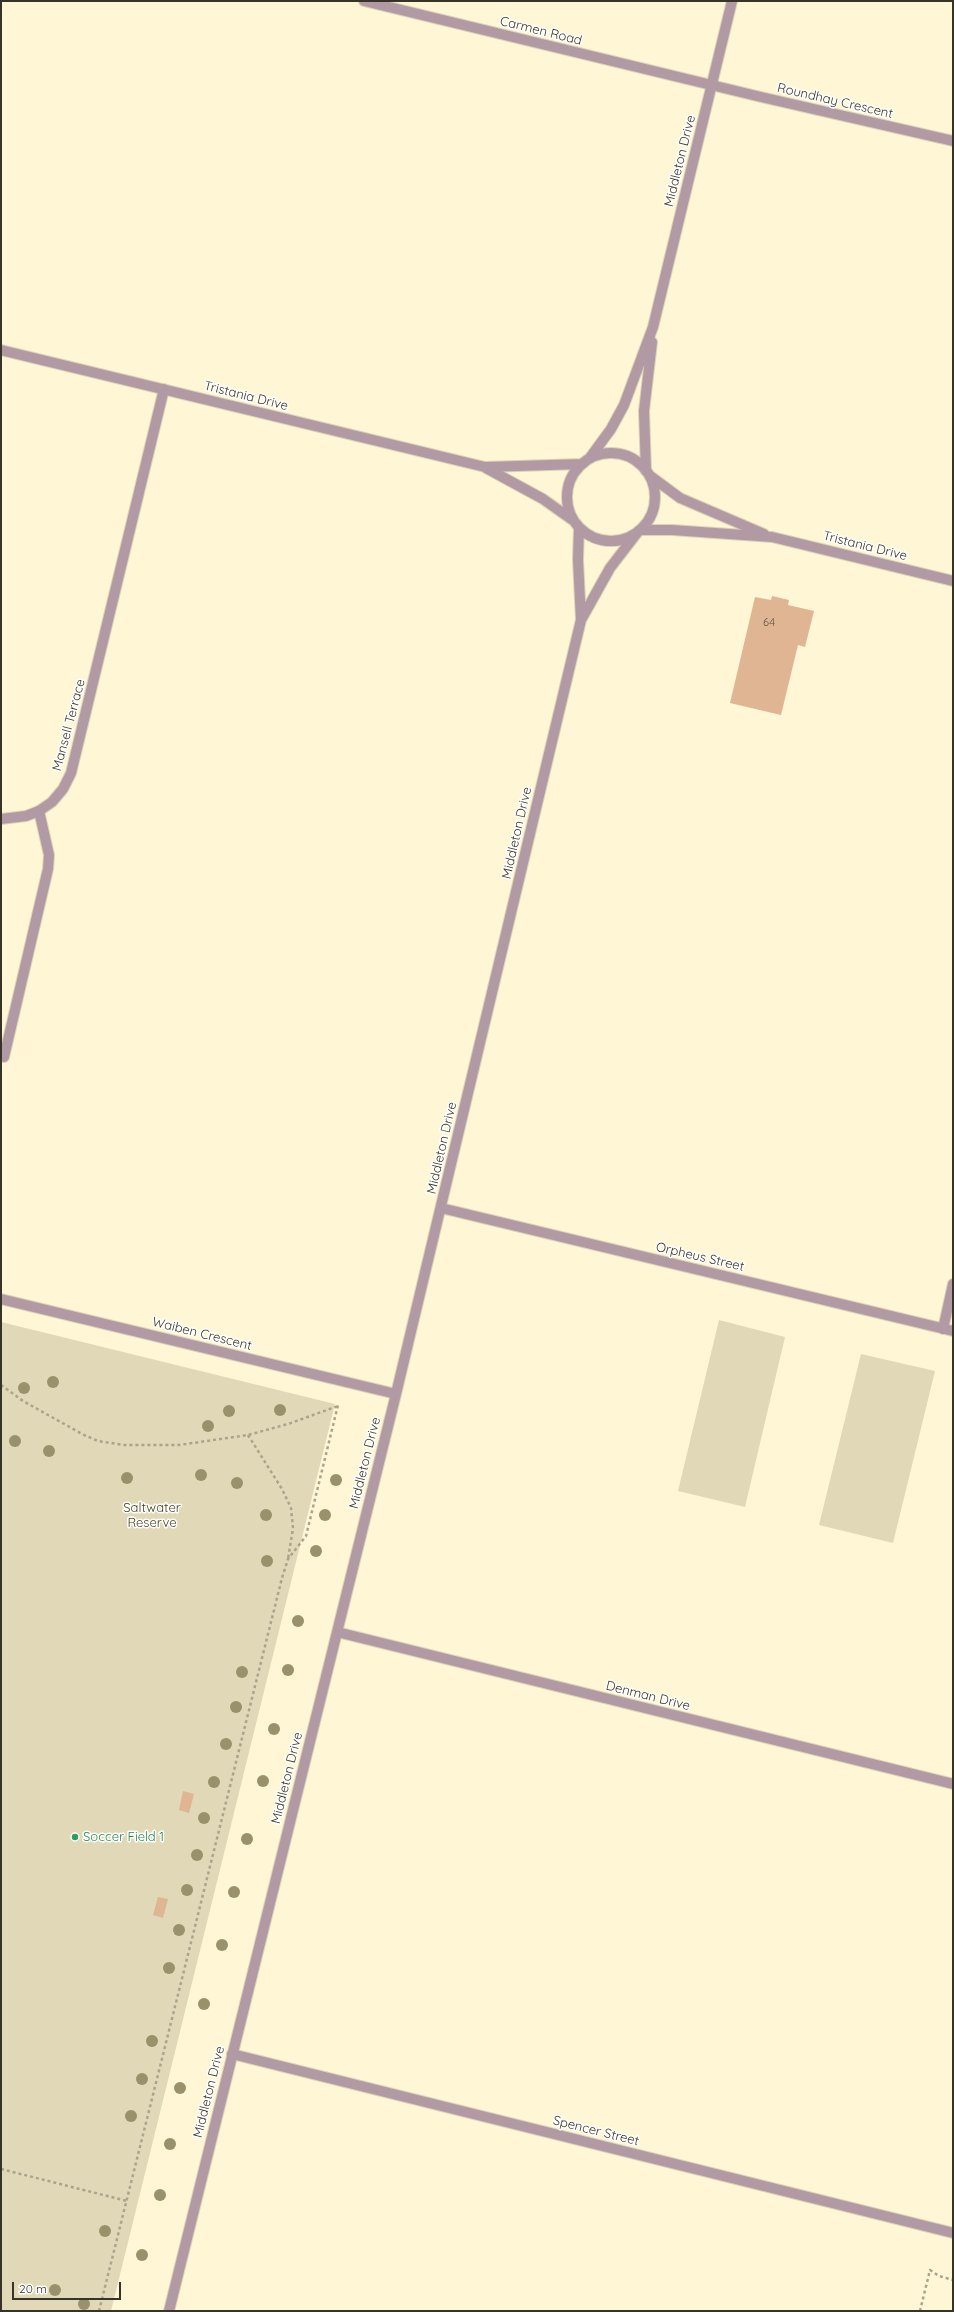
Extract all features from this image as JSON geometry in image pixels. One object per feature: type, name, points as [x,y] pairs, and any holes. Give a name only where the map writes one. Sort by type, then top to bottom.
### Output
[{"type":"street","name":"Carmen Road","points":[[364,1],[712,85]]},
{"type":"street","name":"Middleton Drive","points":[[586,462],[611,429],[624,405],[653,327],[732,1]]},
{"type":"street","name":"Roundhay Crescent","points":[[712,85],[953,141]]},
{"type":"street","name":"Middleton Drive","points":[[648,473],[644,411],[653,327]]},
{"type":"street","name":"Tristania Drive","points":[[1,350],[485,467],[543,499],[576,524]]},
{"type":"street","name":"Mansell Terrace","points":[[39,811],[52,802],[63,789],[78,749],[164,389]]},
{"type":"street","points":[[614,453],[626,456],[637,462],[648,473],[654,489],[655,504],[650,518],[639,531],[626,539],[613,541],[601,540],[589,535],[576,524],[568,497],[569,485],[574,473],[586,462],[601,454],[614,453]]},
{"type":"street","name":"Tristania Drive","points":[[485,467],[586,462]]},
{"type":"street","name":"Tristania Drive","points":[[648,473],[680,498],[772,537],[953,581]]},
{"type":"street","name":"Middleton Drive","points":[[576,524],[581,620]]},
{"type":"street","name":"Tristania Drive","points":[[639,531],[672,530],[772,537]]},
{"type":"street","name":"Middleton Drive","points":[[169,2311],[396,1394],[581,620],[610,568],[639,531]]},
{"type":"street","points":[[1,819],[26,816],[39,811],[49,855],[48,869],[4,1057]]},
{"type":"street","name":"Orpheus Street","points":[[440,1208],[948,1330]]},
{"type":"street","points":[[948,1330],[953,1284]]},
{"type":"street","name":"Waiben Crescent","points":[[1,1299],[396,1394]]},
{"type":"street","name":"Denman Drive","points":[[337,1632],[953,1784]]},
{"type":"street","name":"Spencer Street","points":[[232,2054],[953,2233]]},
{"type":"path","points":[[288,1559],[306,1536],[344,1382]]},
{"type":"path","points":[[1,1385],[23,1401],[66,1426],[98,1440],[110,1443],[179,1445],[248,1435],[288,1424],[338,1406]]},
{"type":"path","points":[[99,2311],[288,1559],[293,1528],[291,1508],[282,1488],[248,1435]]},
{"type":"path","points":[[1,2169],[127,2201]]},
{"type":"path","points":[[920,2311],[930,2270],[938,2276],[953,2280]]},
{"type":"green space","points":[[719,1320],[785,1337],[745,1507],[678,1491]]},
{"type":"green space","name":"Saltwater Reserve","points":[[1,1322],[335,1404],[111,2311],[1,2311]]},
{"type":"green space","points":[[861,1354],[935,1371],[893,1543],[819,1525]]},
{"type":"building","points":[[772,596],[789,600],[788,605],[814,611],[805,647],[798,645],[781,715],[730,703],[755,597],[771,600]]},
{"type":"building","points":[[183,1791],[194,1794],[189,1813],[179,1810]]},
{"type":"building","points":[[158,1897],[168,1899],[163,1918],[153,1915]]},
{"type":"place","name":"Soccer Field 1","points":[[75,1837]]}]
